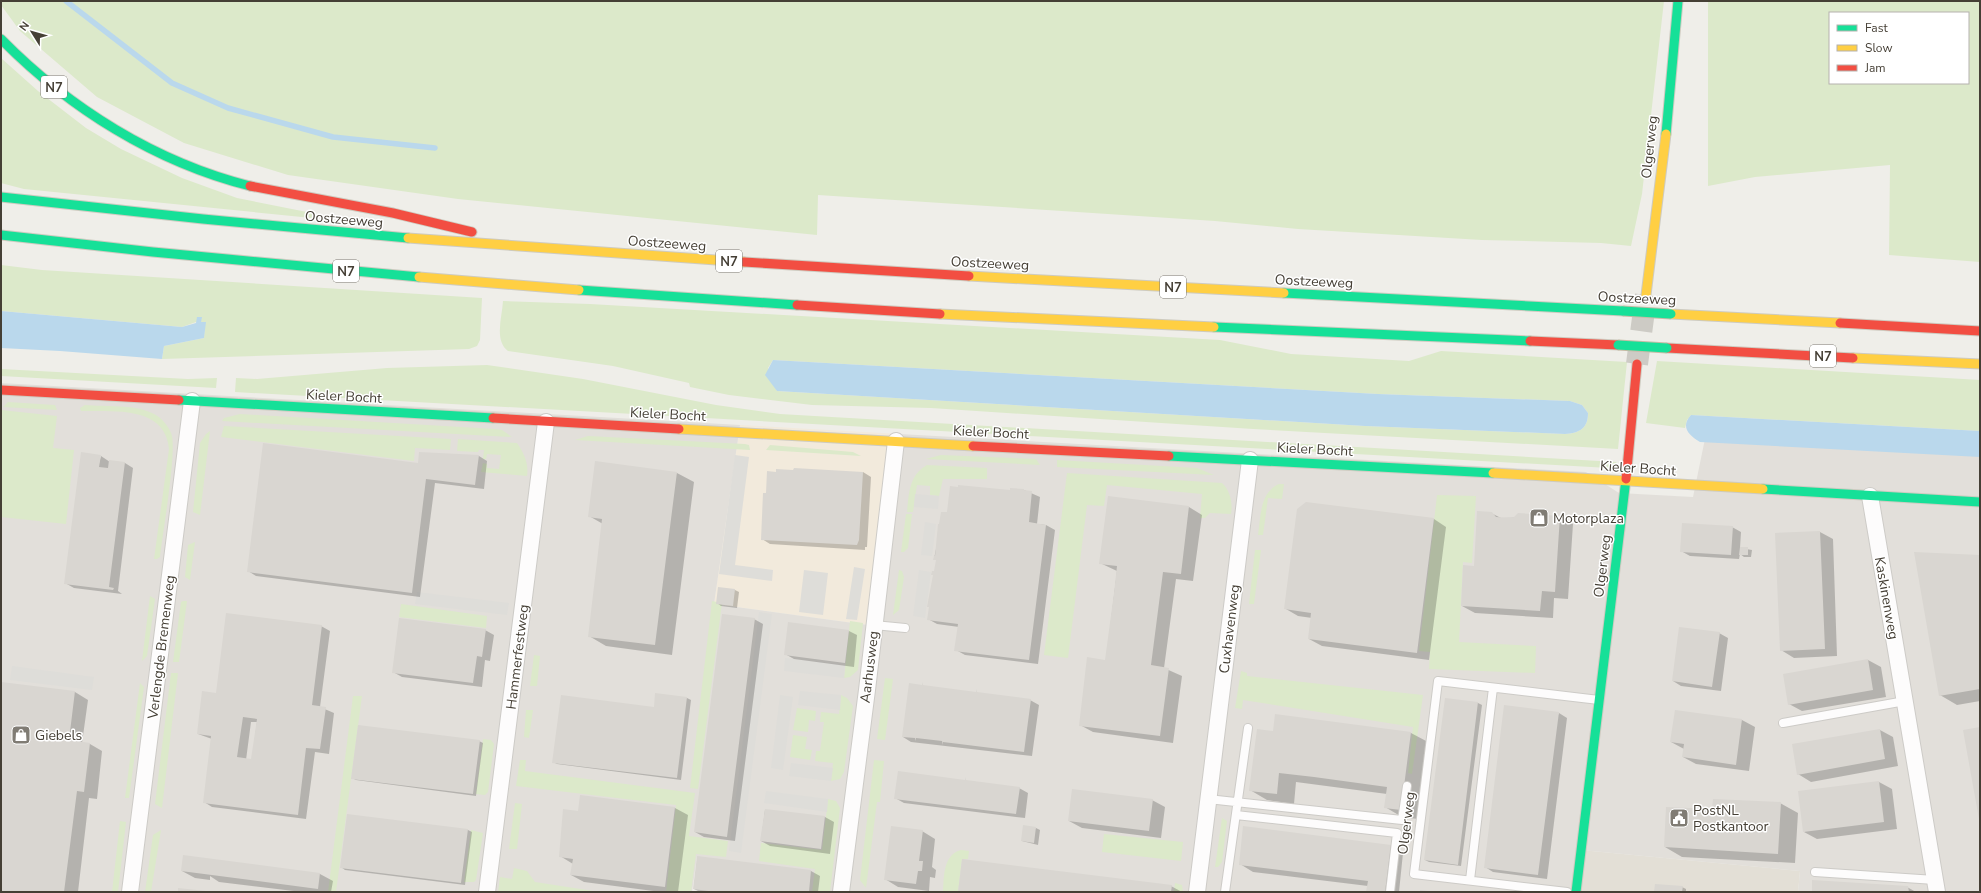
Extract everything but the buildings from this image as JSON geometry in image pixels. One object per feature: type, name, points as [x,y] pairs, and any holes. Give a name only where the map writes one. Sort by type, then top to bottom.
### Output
[{"type":"main road","name":"Olgerweg","points":[[1646,295],[1664,151],[1678,1]]},
{"type":"main road","name":"N7","points":[[1,39],[46,80],[84,109],[112,128],[175,160],[228,179],[259,188],[312,199],[368,208],[546,249]]},
{"type":"main road","name":"Oostzeeweg","points":[[1,197],[313,230],[546,249],[913,273],[1980,331]]},
{"type":"main road","name":"N7","points":[[1,235],[371,274],[693,300],[1093,322],[1618,345],[1980,364]]},
{"type":"main road","name":"Olgerweg","points":[[1576,892],[1600,700],[1637,364]]},
{"type":"main road","name":"Kieler Bocht","points":[[1,390],[546,422],[1625,480],[1980,502]]},
{"type":"street","name":"Verlengde Bremenweg","points":[[130,892],[192,401]]},
{"type":"street","name":"Hammerfestweg","points":[[487,892],[546,422]]},
{"type":"street","name":"Aarhusweg","points":[[840,892],[896,441]]},
{"type":"street","name":"Cuxhavenweg","points":[[1197,892],[1250,460]]},
{"type":"street","name":"Kaskinenweg","points":[[1870,496],[1936,886]]},
{"type":"lane","points":[[874,625],[904,628]]},
{"type":"lane","name":"Olgerweg","points":[[1567,892],[1414,874],[1438,681],[1600,700]]},
{"type":"lane","points":[[1470,880],[1493,688]]},
{"type":"lane","points":[[1783,723],[1905,701]]},
{"type":"lane","points":[[1225,892],[1248,728]]},
{"type":"lane","points":[[1208,799],[1402,820],[1407,786]]},
{"type":"lane","points":[[1236,815],[1397,833],[1390,892]]},
{"type":"lane","name":"Kaskinenweg","points":[[1816,872],[1936,886]]},
{"type":"shaded area","points":[[1,383],[740,425],[714,604],[875,626],[899,434],[1586,472],[1619,493],[1693,497],[1706,434],[1980,447],[1980,892],[1798,892],[1800,871],[1581,850],[1575,892],[730,892],[697,856],[692,892],[1,892]]},
{"type":"shaded area","points":[[740,425],[899,434],[875,626],[714,604]]},
{"type":"shaded area","points":[[735,455],[749,457],[735,565],[773,570],[772,581],[719,574]]},
{"type":"shaded area","points":[[915,494],[939,496],[938,509],[914,507]]},
{"type":"shaded area","points":[[925,522],[936,524],[932,556],[921,555]]},
{"type":"shaded area","points":[[854,567],[865,569],[857,620],[846,619]]},
{"type":"shaded area","points":[[804,570],[828,573],[823,615],[799,612]]},
{"type":"shaded area","points":[[919,570],[931,572],[925,618],[913,616]]},
{"type":"shaded area","points":[[417,592],[509,603],[507,615],[415,604]]},
{"type":"shaded area","points":[[759,612],[772,614],[741,853],[729,851]]},
{"type":"shaded area","points":[[785,658],[845,665],[844,678],[784,671]]},
{"type":"shaded area","points":[[12,666],[94,677],[92,690],[10,680]]},
{"type":"shaded area","points":[[800,691],[841,695],[840,710],[798,705]]},
{"type":"shaded area","points":[[780,695],[793,697],[783,770],[771,768]]},
{"type":"shaded area","points":[[791,763],[833,768],[831,781],[789,776]]},
{"type":"shaded area","points":[[766,791],[828,799],[827,812],[764,803]]},
{"type":"shaded area","points":[[1581,850],[1800,871],[1798,892],[1575,892]]},
{"type":"green space","points":[[1,1],[1664,1],[1642,194],[1631,246],[1601,243],[1482,240],[1298,229],[1215,221],[818,195],[817,235],[458,199],[288,175],[184,143],[97,97],[20,31],[1,5]]},
{"type":"green space","points":[[1708,1],[1980,1],[1980,262],[1889,255],[1890,165],[1755,177],[1708,186]]},
{"type":"green space","points":[[1,58],[38,91],[86,128],[121,149],[182,178],[237,198],[312,213],[312,218],[24,189],[1,183]]},
{"type":"green space","points":[[1,265],[42,270],[482,298],[480,340],[477,346],[469,349],[162,359],[164,346],[204,338],[205,322],[196,322],[182,327],[1,311]]},
{"type":"green space","points":[[503,301],[590,304],[1220,340],[1291,354],[1409,361],[1441,351],[1627,362],[1618,449],[1253,429],[931,408],[812,405],[729,395],[690,387],[689,383],[613,366],[508,351],[501,341],[500,335],[500,321]],"holes":[[[773,360],[1378,394],[1570,401],[1582,405],[1588,413],[1588,418],[1582,429],[1565,434],[1365,426],[777,391],[768,368]]]},
{"type":"green space","points":[[1657,361],[1980,380],[1980,431],[1691,415],[1687,420],[1685,428],[1646,423]]},
{"type":"green space","points":[[487,365],[583,379],[716,405],[780,414],[1617,462],[1609,468],[235,392],[236,378],[257,379],[387,368]]},
{"type":"green space","points":[[1,369],[188,379],[217,378],[216,388],[1,376]]},
{"type":"green space","points":[[8,402],[55,405],[57,410],[3,407]]},
{"type":"green space","points":[[85,405],[128,407],[145,410],[158,416],[170,430],[173,441],[173,455],[160,557],[157,559],[154,559],[169,449],[165,435],[158,425],[148,418],[122,412],[81,411],[80,408]]},
{"type":"green space","points":[[1,410],[57,416],[53,448],[74,450],[66,524],[1,517]]},
{"type":"green space","points":[[240,414],[495,429],[502,430],[512,437],[222,421],[224,418]]},
{"type":"green space","points":[[224,426],[451,439],[450,450],[415,448],[414,461],[221,437]]},
{"type":"green space","points":[[210,431],[200,515],[193,512],[200,443]]},
{"type":"green space","points":[[588,436],[745,444],[749,445],[750,450],[575,440]]},
{"type":"green space","points":[[458,439],[517,443],[525,459],[527,476],[481,472],[483,463],[487,464],[487,468],[499,469],[501,455],[487,454],[486,459],[483,459],[484,450],[479,450],[478,452],[457,451]]},
{"type":"green space","points":[[770,445],[853,452],[861,456],[766,450]]},
{"type":"green space","points":[[941,455],[1036,459],[1040,465],[926,459]]},
{"type":"green space","points":[[1057,460],[1197,468],[1214,475],[1057,467]]},
{"type":"green space","points":[[927,465],[987,468],[987,479],[943,479],[939,496],[930,495],[930,486],[917,485],[913,512],[907,512],[909,491],[913,479],[921,469]]},
{"type":"green space","points":[[1067,473],[1222,483],[1229,493],[1232,506],[1231,514],[1210,513],[1205,518],[1200,518],[1202,494],[1107,485],[1104,506],[1087,505],[1068,658],[1044,655]]},
{"type":"green space","points":[[1279,484],[1284,484],[1282,499],[1268,498],[1263,535],[1258,535],[1264,499],[1272,488]]},
{"type":"green space","points":[[1437,495],[1476,496],[1472,563],[1463,562],[1459,642],[1536,646],[1535,673],[1429,669],[1430,652],[1419,651]]},
{"type":"green space","points":[[906,514],[912,514],[908,548],[904,552],[901,552]]},
{"type":"green space","points":[[195,542],[190,580],[185,577],[188,545]]},
{"type":"green space","points":[[1255,550],[1261,550],[1254,604],[1249,604]]},
{"type":"green space","points":[[899,570],[902,571],[904,577],[899,610],[893,615]]},
{"type":"green space","points":[[150,596],[155,599],[147,656],[142,661]]},
{"type":"green space","points":[[187,601],[179,662],[173,662],[181,602]]},
{"type":"green space","points":[[712,601],[722,603],[698,789],[690,788]]},
{"type":"green space","points":[[401,604],[487,616],[486,628],[399,617]]},
{"type":"green space","points":[[850,621],[863,623],[858,670],[850,677],[844,678]]},
{"type":"green space","points":[[534,655],[540,656],[537,686],[530,686]]},
{"type":"green space","points":[[1241,671],[1247,673],[1247,676],[1423,695],[1412,774],[1408,773],[1413,727],[1243,700],[1242,709],[1235,708]]},
{"type":"green space","points":[[171,673],[178,673],[162,808],[155,804]]},
{"type":"green space","points":[[885,678],[893,679],[885,740],[877,739]]},
{"type":"green space","points":[[140,683],[144,687],[129,798],[125,798]]},
{"type":"green space","points":[[841,695],[847,698],[853,706],[844,772],[840,779],[831,781],[833,763],[815,761],[816,751],[820,751],[824,722],[820,722],[821,712],[839,714]]},
{"type":"green space","points":[[353,696],[362,696],[336,892],[328,892]]},
{"type":"green space","points":[[797,708],[816,711],[815,721],[809,720],[808,732],[793,730]]},
{"type":"green space","points":[[526,710],[533,710],[529,738],[524,737]]},
{"type":"green space","points":[[793,735],[807,737],[805,749],[812,750],[810,760],[790,757]]},
{"type":"green space","points":[[483,739],[491,740],[494,744],[488,792],[485,795],[476,794]]},
{"type":"green space","points":[[520,760],[526,760],[525,771],[695,793],[689,836],[728,841],[726,857],[696,854],[691,892],[666,892],[676,805],[516,786]]},
{"type":"green space","points":[[874,760],[884,761],[880,802],[877,802],[866,888],[860,880]]},
{"type":"green space","points":[[828,799],[836,801],[840,808],[830,892],[812,892],[815,869],[759,861],[761,843],[822,850]]},
{"type":"green space","points":[[515,803],[522,804],[517,849],[509,849]]},
{"type":"green space","points":[[1222,818],[1227,821],[1222,862],[1218,867],[1215,867]]},
{"type":"green space","points":[[120,821],[126,822],[118,892],[112,892]]},
{"type":"green space","points":[[161,830],[151,892],[145,892],[153,835]]},
{"type":"green space","points":[[471,830],[483,833],[476,880],[474,882],[464,882]]},
{"type":"green space","points":[[1104,834],[1183,842],[1181,861],[1102,852]]},
{"type":"green space","points":[[961,850],[969,851],[968,859],[962,859],[958,892],[943,892],[944,873],[948,861],[951,856]]},
{"type":"green space","points":[[514,868],[527,871],[535,882],[600,892],[498,892],[500,877],[512,879]]},
{"type":"green space","points":[[1175,883],[1182,885],[1183,892],[1174,892]]},
{"type":"water","points":[[1,311],[182,327],[196,323],[197,317],[202,317],[201,322],[206,322],[204,338],[164,346],[162,359],[1,348]]},
{"type":"water","points":[[773,360],[1378,394],[1570,401],[1582,405],[1588,413],[1588,418],[1582,429],[1565,434],[1365,426],[777,391],[765,375]]},
{"type":"water","points":[[1691,415],[1980,431],[1980,457],[1700,442],[1689,434],[1686,427],[1686,423]]},
{"type":"waterway","points":[[66,1],[172,83],[228,108],[333,137],[435,148]]},
{"type":"tunnel","points":[[1637,364],[1646,295]]},
{"type":"traffic: fast","points":[[1666,134],[1678,1]]},
{"type":"traffic: fast","points":[[1,39],[55,88],[85,110],[115,129],[147,147],[181,163],[215,176],[250,186]]},
{"type":"traffic: fast","points":[[1,197],[203,219],[408,238]]},
{"type":"traffic: fast","points":[[1,235],[153,252],[419,277]]},
{"type":"traffic: fast","points":[[579,290],[797,305]]},
{"type":"traffic: fast","points":[[1284,293],[1623,311]]},
{"type":"traffic: fast","points":[[1623,311],[1671,314]]},
{"type":"traffic: fast","points":[[1214,327],[1530,341]]},
{"type":"traffic: fast","points":[[1618,345],[1667,348]]},
{"type":"traffic: fast","points":[[179,400],[493,418]]},
{"type":"traffic: fast","points":[[1169,456],[1493,473]]},
{"type":"traffic: fast","points":[[1576,892],[1626,479]]},
{"type":"traffic: fast","points":[[1763,489],[1980,502]]},
{"type":"traffic: slow","points":[[1646,295],[1666,134]]},
{"type":"traffic: slow","points":[[408,238],[744,262]]},
{"type":"traffic: slow","points":[[969,276],[1284,293]]},
{"type":"traffic: slow","points":[[419,277],[579,290]]},
{"type":"traffic: slow","points":[[940,314],[1214,327]]},
{"type":"traffic: slow","points":[[1671,314],[1840,323]]},
{"type":"traffic: slow","points":[[1853,358],[1980,364]]},
{"type":"traffic: slow","points":[[679,429],[973,446]]},
{"type":"traffic: slow","points":[[1493,473],[1763,489]]},
{"type":"traffic: jam","points":[[250,186],[393,213],[472,232]]},
{"type":"traffic: jam","points":[[744,262],[969,276]]},
{"type":"traffic: jam","points":[[797,305],[940,314]]},
{"type":"traffic: jam","points":[[1840,323],[1980,331]]},
{"type":"traffic: jam","points":[[1530,341],[1618,345]]},
{"type":"traffic: jam","points":[[1667,348],[1853,358]]},
{"type":"traffic: jam","points":[[1626,479],[1637,364]]},
{"type":"traffic: jam","points":[[1,390],[179,400]]},
{"type":"traffic: jam","points":[[493,418],[679,429]]},
{"type":"traffic: jam","points":[[973,446],[1169,456]]},
{"type":"place","name":"Motorplaza","points":[[1539,518]]},
{"type":"place","name":"Giebels","points":[[21,735]]},
{"type":"place","name":"PostNL Postkantoor","points":[[1679,818]]}]
